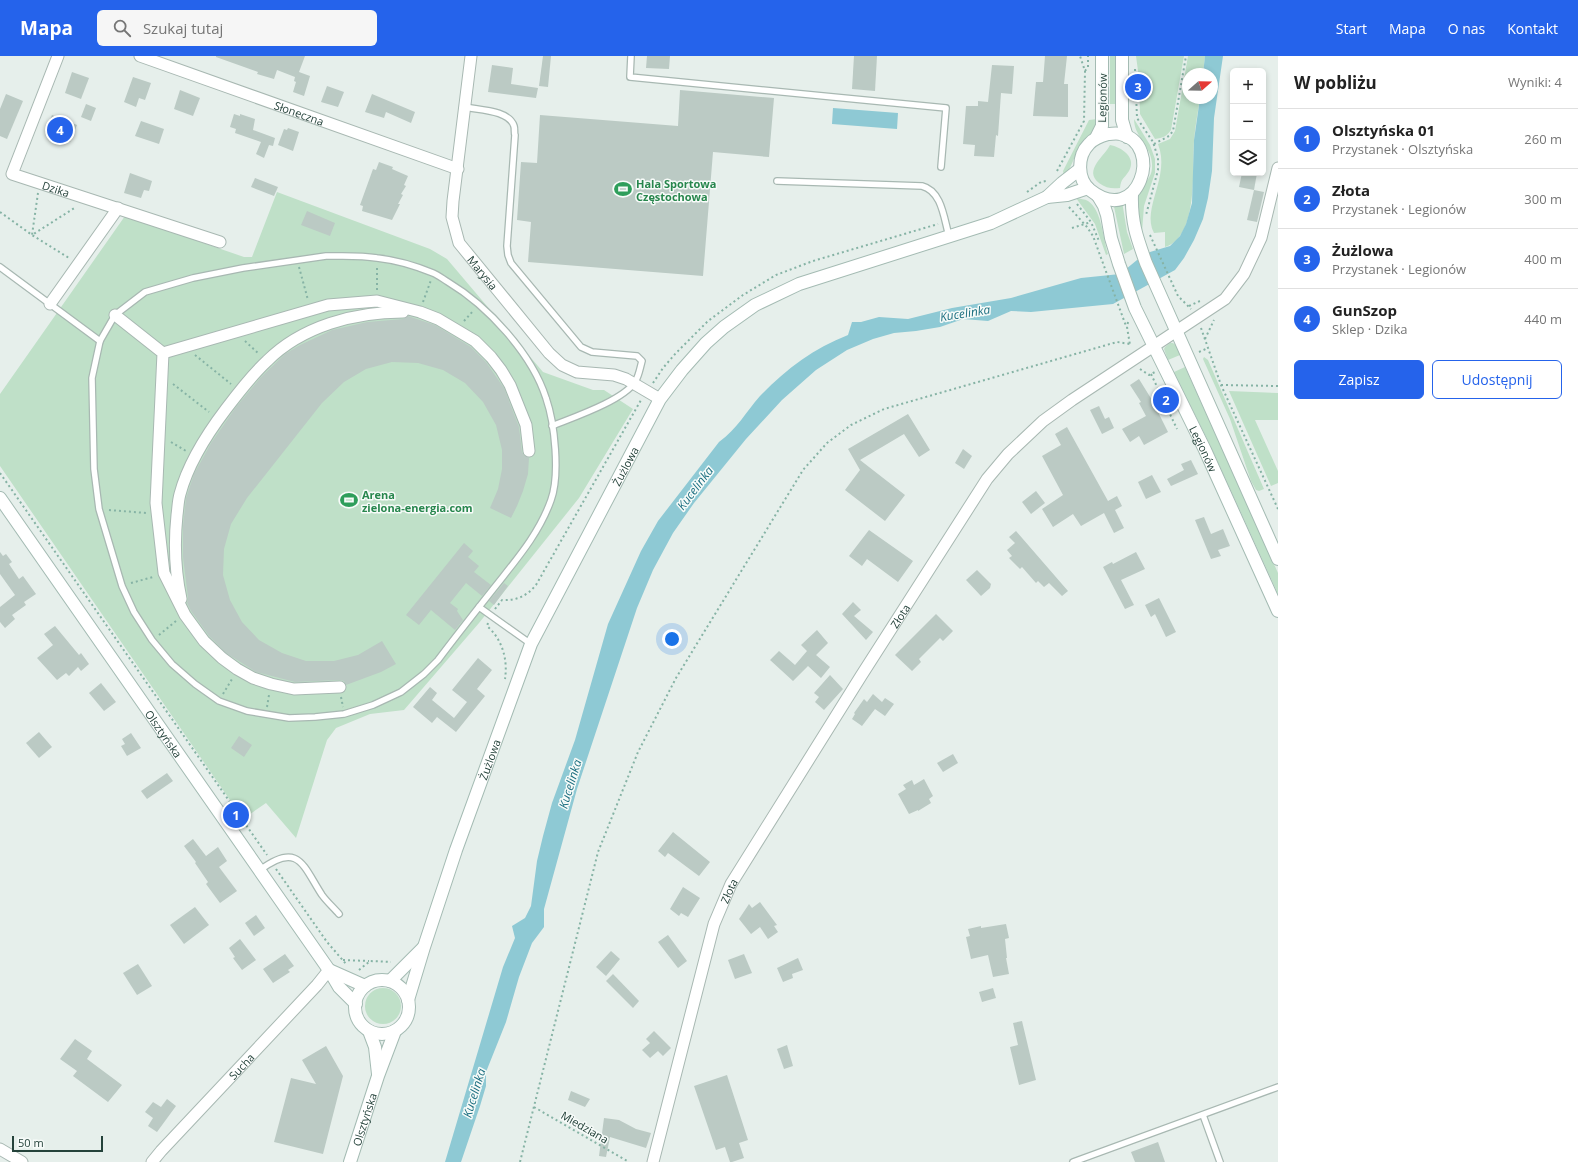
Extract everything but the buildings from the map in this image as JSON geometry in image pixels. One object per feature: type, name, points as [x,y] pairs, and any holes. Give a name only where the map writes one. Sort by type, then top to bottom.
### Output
[{"type":"street","name":"Dzika","points":[[58,56],[12,174],[220,242]]},
{"type":"street","name":"Słoneczna","points":[[140,56],[458,169]]},
{"type":"street","name":"Marysia","points":[[471,56],[452,217],[459,243],[549,353],[562,365],[577,372],[614,375],[626,379],[660,398]]},
{"type":"street","name":"Legionów","points":[[1096,138],[1102,126],[1102,56]]},
{"type":"street","name":"Legionów","points":[[1122,56],[1122,120],[1127,137]]},
{"type":"street","points":[[1108,134],[1119,134],[1127,137],[1136,144],[1143,162],[1143,173],[1140,183],[1132,194],[1122,199],[1110,200],[1098,196],[1088,188],[1082,179],[1080,169],[1084,151],[1096,138],[1108,134]]},
{"type":"street","name":"Żużlowa","points":[[1047,197],[1080,169]]},
{"type":"street","name":"Złota","points":[[653,1162],[714,924],[731,884],[861,676],[987,479],[1008,454],[1043,421],[1154,345],[1225,299],[1244,274],[1261,238],[1278,170]]},
{"type":"street","name":"Żużlowa","points":[[408,1000],[456,850],[531,644],[660,398],[682,370],[706,343],[724,327],[755,305],[799,284],[991,223],[1047,197],[1067,194],[1088,188]]},
{"type":"street","name":"Legionów","points":[[1132,194],[1131,210],[1134,229],[1146,263],[1278,559]]},
{"type":"street","name":"Legionów","points":[[1098,196],[1107,215],[1111,238],[1135,308],[1205,450],[1278,611]]},
{"type":"street","points":[[50,304],[118,208]]},
{"type":"street","points":[[163,353],[328,305],[377,301],[420,312],[438,319],[474,341],[491,357],[510,384],[526,425],[529,451]]},
{"type":"street","points":[[185,615],[176,576],[174,548],[180,495],[195,458],[218,419],[239,391],[267,361],[279,351],[317,328],[338,321],[374,313],[420,312]]},
{"type":"street","points":[[115,315],[163,353]]},
{"type":"street","points":[[163,353],[157,514],[164,574],[185,615],[204,641],[222,658],[253,678],[294,689],[340,687]]},
{"type":"street","name":"Olsztyńska","points":[[0,498],[260,870],[329,970],[352,1007]]},
{"type":"street","name":"Żużlowa","points":[[390,981],[424,947]]},
{"type":"street","points":[[329,970],[365,986]]},
{"type":"street","name":"Sucha","points":[[152,1162],[160,1151],[317,985],[329,970]]},
{"type":"street","points":[[381,980],[390,981],[398,985],[408,1000],[409,1009],[407,1018],[395,1031],[382,1034],[365,1031],[352,1007],[359,993],[365,986],[372,982],[381,980]]},
{"type":"street","name":"Olsztyńska","points":[[365,1031],[375,1047],[378,1076]]},
{"type":"street","name":"Olsztyńska","points":[[350,1162],[378,1076],[395,1031]]},
{"type":"street","points":[[0,1149],[22,1162]]},
{"type":"lane","points":[[631,56],[630,77],[946,108],[941,167]]},
{"type":"lane","points":[[465,107],[503,114],[509,118],[514,126],[515,135],[507,246],[511,263],[581,347],[592,352],[637,356],[640,357],[642,361],[638,377],[634,384],[613,400],[552,426]]},
{"type":"lane","points":[[777,181],[922,186],[930,188],[939,200],[949,237]]},
{"type":"lane","points":[[326,256],[377,258],[434,273],[459,289],[478,303],[498,323],[534,370],[546,398],[552,426],[555,475],[552,498],[542,522],[528,544],[438,660],[424,674],[401,692],[373,705],[344,714],[289,718],[247,711],[219,701],[195,684],[172,664],[152,640],[134,612],[122,586],[99,510],[94,469],[92,378],[100,341],[115,315],[145,292],[193,278],[243,268],[326,256]]},
{"type":"lane","points":[[0,267],[100,341]]},
{"type":"lane","points":[[479,607],[531,644]]},
{"type":"lane","points":[[260,870],[277,859],[294,858],[302,863],[323,897],[339,914]]},
{"type":"lane","points":[[1073,1162],[1278,1087]]},
{"type":"lane","points":[[1203,1115],[1220,1162]]},
{"type":"path","points":[[1056,172],[1084,121],[1085,71],[1080,56]]},
{"type":"path","points":[[1085,71],[1088,68],[1088,56]]},
{"type":"path","points":[[1154,144],[1169,136],[1173,131],[1186,56]]},
{"type":"path","points":[[1135,67],[1136,112]]},
{"type":"path","points":[[32,235],[38,188]]},
{"type":"path","points":[[1075,202],[1091,222],[1101,248]]},
{"type":"path","points":[[32,235],[82,203]]},
{"type":"path","points":[[1067,204],[1085,224],[1093,236],[1127,327],[1130,349]]},
{"type":"path","points":[[0,212],[32,235],[78,264]]},
{"type":"path","points":[[1072,228],[1091,222]]},
{"type":"path","points":[[504,680],[505,661],[502,646],[493,631],[487,626],[490,616],[502,600],[509,600],[524,596],[536,585],[640,402],[663,368],[676,353],[708,321],[770,278],[813,261],[939,223]]},
{"type":"path","points":[[1149,232],[1178,296],[1189,306]]},
{"type":"path","points":[[377,258],[377,301]]},
{"type":"path","points":[[298,260],[310,309]]},
{"type":"path","points":[[420,312],[434,273]]},
{"type":"path","points":[[457,331],[478,303]]},
{"type":"path","points":[[1127,327],[1129,320]]},
{"type":"path","points":[[1200,325],[1221,385],[1278,509]]},
{"type":"path","points":[[235,332],[267,361]]},
{"type":"path","points":[[520,1162],[598,852],[638,752],[676,678],[803,470],[828,442],[851,425],[884,409],[1117,342],[1130,344]]},
{"type":"path","points":[[185,346],[239,391]]},
{"type":"path","points":[[1199,352],[1208,348]]},
{"type":"path","points":[[1136,365],[1148,375],[1154,373]]},
{"type":"path","points":[[1151,374],[1178,429]]},
{"type":"path","points":[[162,376],[218,419]]},
{"type":"path","points":[[1221,385],[1278,386]]},
{"type":"path","points":[[160,435],[195,458]]},
{"type":"path","points":[[0,473],[327,942],[349,966]]},
{"type":"path","points":[[99,510],[157,514]]},
{"type":"path","points":[[122,586],[164,574]]},
{"type":"path","points":[[152,640],[185,615]]},
{"type":"path","points":[[219,701],[237,669]]},
{"type":"path","points":[[266,714],[271,684]]},
{"type":"path","points":[[340,687],[344,714]]},
{"type":"path","points":[[343,960],[392,962]]},
{"type":"path","points":[[356,973],[370,961]]},
{"type":"path","points":[[352,1007],[354,1024],[365,1031]]},
{"type":"path","name":"Miedziana","points":[[534,1107],[629,1162]]},
{"type":"green space","points":[[1110,56],[1115,56],[1115,104],[1110,104]]},
{"type":"green space","points":[[1136,56],[1184,56],[1171,130],[1160,138],[1155,139],[1140,114],[1139,78]]},
{"type":"green space","points":[[1188,56],[1205,56],[1204,68],[1186,68]]},
{"type":"green space","points":[[1182,91],[1182,104],[1199,104],[1194,135],[1192,200],[1189,216],[1184,230],[1176,241],[1165,247],[1165,232],[1154,233],[1151,223],[1151,213],[1161,168],[1161,156],[1158,144],[1170,139],[1175,131]]},
{"type":"green space","points":[[1097,119],[1092,133],[1078,151],[1064,176],[1063,171],[1089,120]]},
{"type":"green space","points":[[1134,119],[1150,145],[1155,159],[1155,173],[1144,206],[1142,232],[1136,202],[1140,189],[1150,177],[1152,164],[1149,151],[1137,131]]},
{"type":"green space","points":[[1110,145],[1123,150],[1131,161],[1129,171],[1122,180],[1120,188],[1109,188],[1102,185],[1095,178],[1093,173],[1097,163]]},
{"type":"green space","points":[[277,192],[430,249],[447,259],[543,372],[593,390],[604,390],[633,409],[579,498],[479,623],[404,710],[370,714],[336,728],[327,740],[296,838],[266,803],[243,819],[0,466],[0,394],[125,216],[244,257],[252,257]]},
{"type":"green space","points":[[1076,198],[1084,199],[1093,205],[1099,218],[1108,254],[1106,255],[1095,224]]},
{"type":"green space","points":[[1122,201],[1127,232],[1133,249],[1124,254],[1113,202]]},
{"type":"green space","points":[[1170,343],[1177,346],[1180,355],[1168,360],[1164,349]]},
{"type":"green space","points":[[1204,357],[1208,360],[1264,489],[1259,491],[1256,490],[1251,481],[1230,419],[1203,359]]},
{"type":"green space","points":[[1185,367],[1278,573],[1278,594],[1211,447],[1174,372]]},
{"type":"green space","points":[[1229,391],[1278,393],[1278,420],[1255,420],[1278,471],[1278,483],[1271,486]]},
{"type":"green space","points":[[383,988],[396,993],[401,1006],[396,1019],[383,1024],[370,1019],[365,1006],[370,993]]},
{"type":"water","points":[[1205,56],[1223,56],[1218,90],[1218,68],[1204,68]]},
{"type":"water","name":"Kucelinka","points":[[1199,104],[1216,104],[1212,171],[1203,219],[1194,240],[1175,270],[1113,304],[1031,312],[1011,311],[988,321],[963,319],[940,327],[894,333],[873,339],[847,350],[816,370],[782,400],[746,439],[694,503],[673,533],[653,570],[637,608],[577,789],[544,909],[544,927],[532,943],[519,977],[506,1022],[486,1072],[486,1086],[461,1162],[445,1162],[503,967],[515,938],[512,926],[525,918],[531,906],[537,861],[552,803],[575,740],[608,624],[641,551],[658,521],[719,442],[736,426],[760,396],[780,377],[812,353],[835,340],[848,335],[852,322],[861,322],[879,317],[908,319],[952,308],[1011,298],[1081,278],[1120,274],[1137,260],[1150,252],[1170,246],[1180,236],[1186,224],[1192,203],[1194,140]]},
{"type":"water","points":[[833,108],[898,113],[897,129],[832,124]]},
{"type":"place","name":"Żużlowa","points":[[1138,87]]},
{"type":"place","name":"GunSzop","points":[[60,130]]},
{"type":"place","name":"Hala Sportowa Częstochowa","points":[[623,189]]},
{"type":"place","name":"Złota","points":[[1166,400]]},
{"type":"place","name":"Arena zielona-energia.com","points":[[349,500]]},
{"type":"place","name":"Olsztyńska 01","points":[[236,815]]}]
